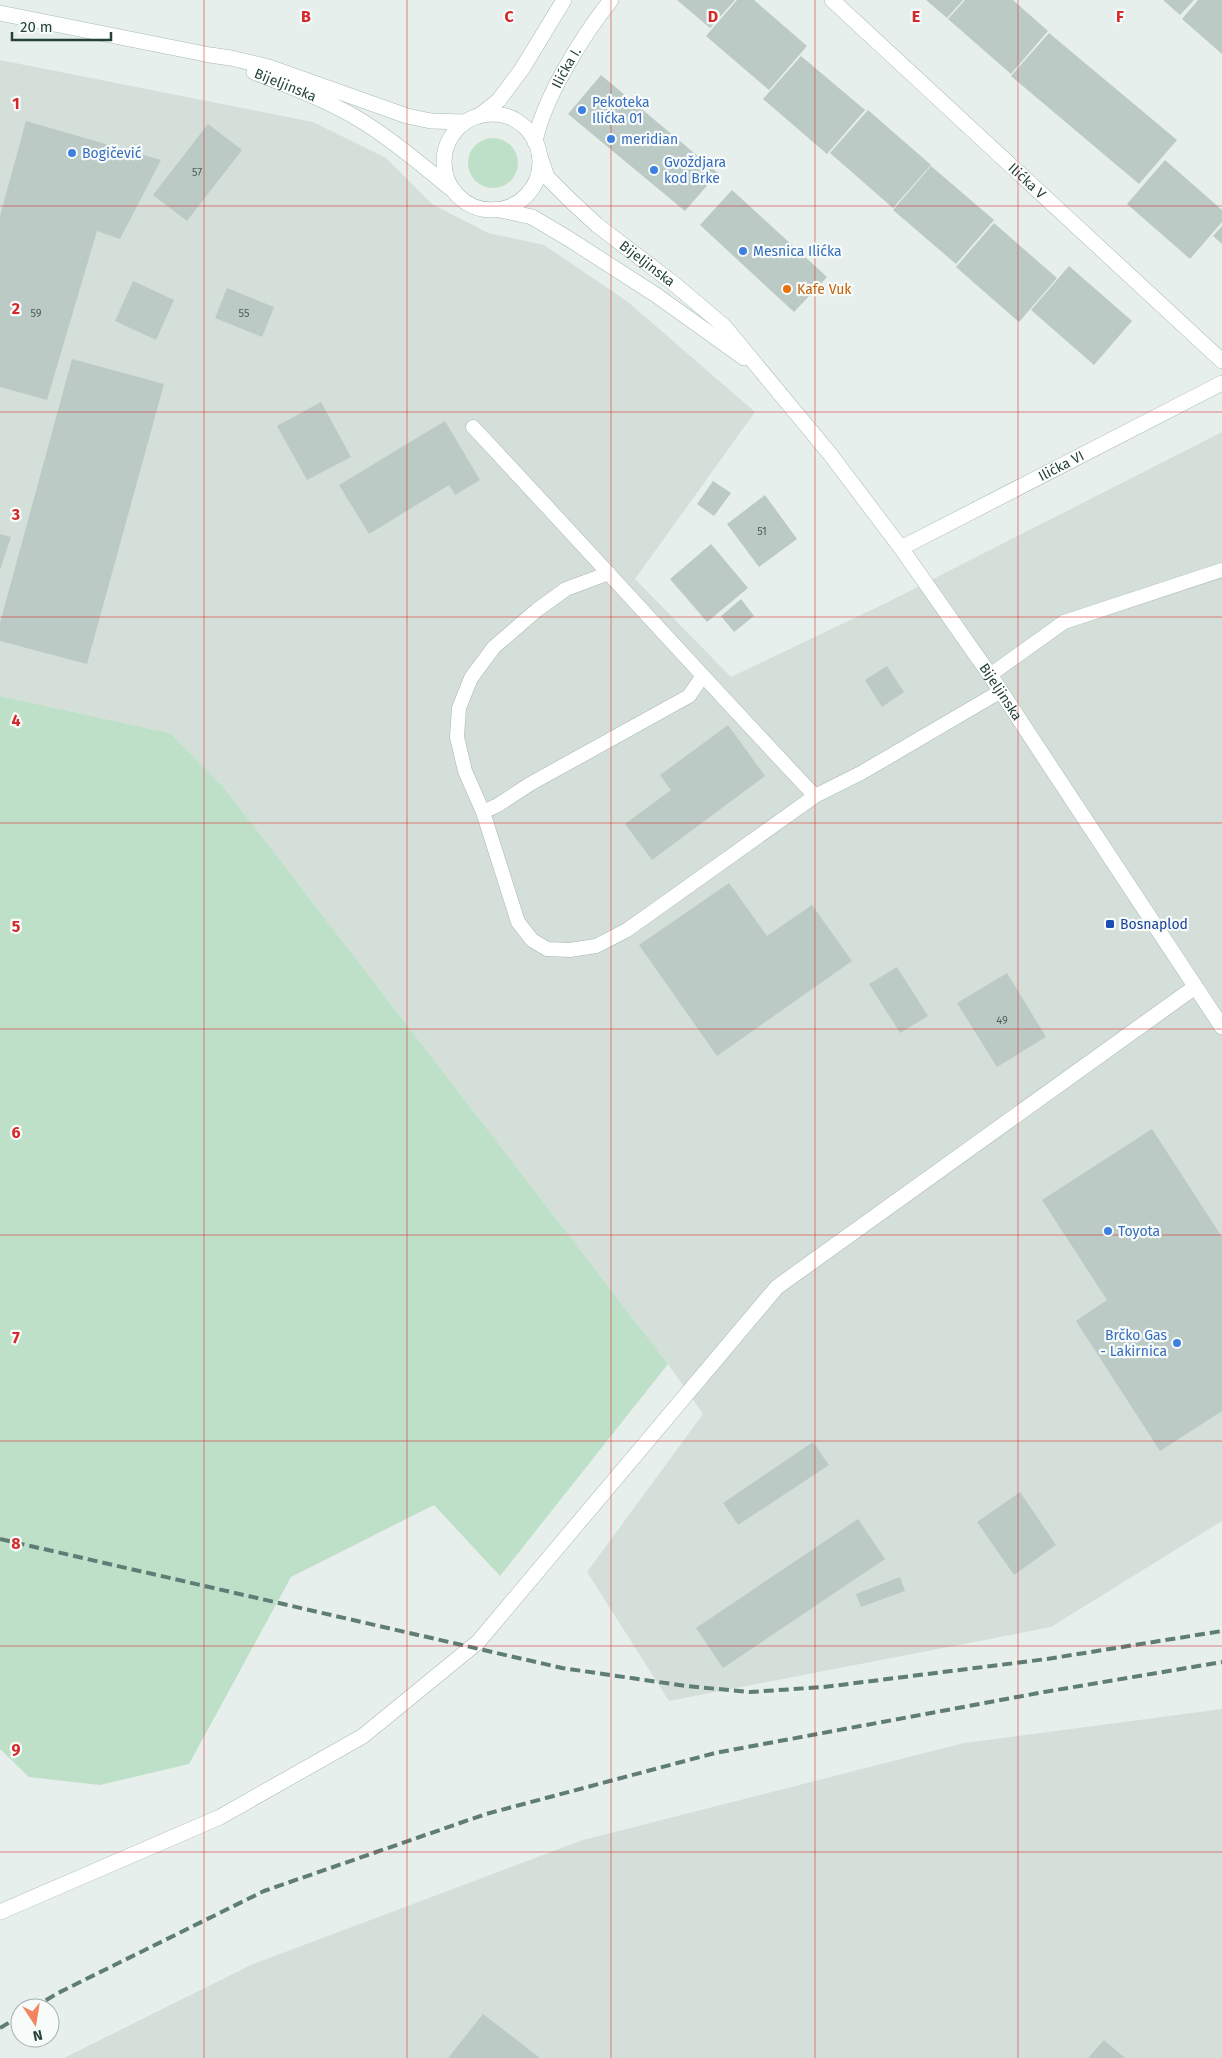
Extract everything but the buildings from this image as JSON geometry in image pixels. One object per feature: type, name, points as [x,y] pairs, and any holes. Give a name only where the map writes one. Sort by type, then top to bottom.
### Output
[{"type":"street","points":[[479,116],[499,100],[522,70],[564,0]]},
{"type":"street","name":"Ilićka I.","points":[[537,148],[539,124],[556,87],[589,28],[611,0]]},
{"type":"street","name":"Ilićka V","points":[[832,0],[1222,361]]},
{"type":"street","name":"Bijeljinska","points":[[0,13],[231,58],[269,67],[407,116],[431,121],[465,122]]},
{"type":"street","name":"Bijeljinska","points":[[210,55],[297,89],[340,109],[380,134],[454,191]]},
{"type":"street","points":[[499,114],[517,120],[531,134],[537,148],[539,170],[532,187],[520,200],[504,208],[480,208],[466,202],[454,191],[445,171],[446,149],[450,138],[465,122],[479,116],[499,114]]},
{"type":"street","name":"Bijeljinska","points":[[537,148],[547,177],[597,225],[673,283],[724,326],[830,454],[901,548],[1001,691],[1222,1027]]},
{"type":"street","name":"Bijeljinska","points":[[496,209],[532,218],[569,239],[656,295],[761,371]]},
{"type":"street","name":"Ilićka VI","points":[[901,548],[1222,383]]},
{"type":"street","points":[[0,1912],[220,1817],[363,1736],[478,1642],[777,1287],[1195,987]]},
{"type":"lane","points":[[473,427],[609,573],[702,677],[815,796]]},
{"type":"lane","points":[[990,675],[1064,622],[1222,570]]},
{"type":"lane","points":[[609,573],[566,589],[537,610],[494,647],[471,678],[459,708],[457,737],[464,771],[482,812],[518,922],[532,940],[547,950],[570,950],[596,946],[627,930],[815,796],[861,774],[1001,691]]},
{"type":"lane","points":[[482,812],[498,805],[530,784],[689,696],[702,677]]},
{"type":"shaded area","points":[[0,60],[313,122],[386,158],[432,204],[488,233],[544,245],[628,302],[755,412],[635,579],[731,677],[888,602],[1222,432],[1222,1521],[1051,1627],[669,1701],[587,1572],[703,1414],[668,1364],[226,790],[170,733],[0,696]]},
{"type":"shaded area","points":[[1222,1709],[1222,2058],[64,2058],[251,1965],[583,1840],[964,1743]]},
{"type":"green space","points":[[498,138],[511,145],[517,153],[517,173],[511,181],[503,187],[488,188],[475,181],[469,173],[468,158],[475,145],[483,139]]},
{"type":"green space","points":[[0,696],[170,733],[226,790],[668,1364],[500,1576],[434,1505],[291,1577],[189,1764],[100,1785],[29,1777],[0,1749]]},
{"type":"railway","points":[[0,1539],[562,1668],[686,1686],[750,1692],[824,1687],[1047,1659],[1222,1631]]},
{"type":"railway","points":[[50,1998],[264,1891],[486,1814],[715,1753],[1044,1692],[1222,1662]]},
{"type":"railway","points":[[0,2028],[10,2022]]},
{"type":"place","name":"Pekoteka Ilićka 01","points":[[582,110]]},
{"type":"place","name":"meridian","points":[[611,139]]},
{"type":"place","name":"Bogičević","points":[[72,153]]},
{"type":"place","name":"Gvoždjara kod Brke","points":[[654,170]]},
{"type":"place","name":"Mesnica Ilićka","points":[[743,251]]},
{"type":"place","name":"Kafe Vuk","points":[[787,289]]},
{"type":"place","name":"Bosnaplod","points":[[1110,924]]},
{"type":"place","name":"Toyota","points":[[1108,1231]]},
{"type":"place","name":"Brčko Gas - Lakirnica","points":[[1177,1343]]}]
